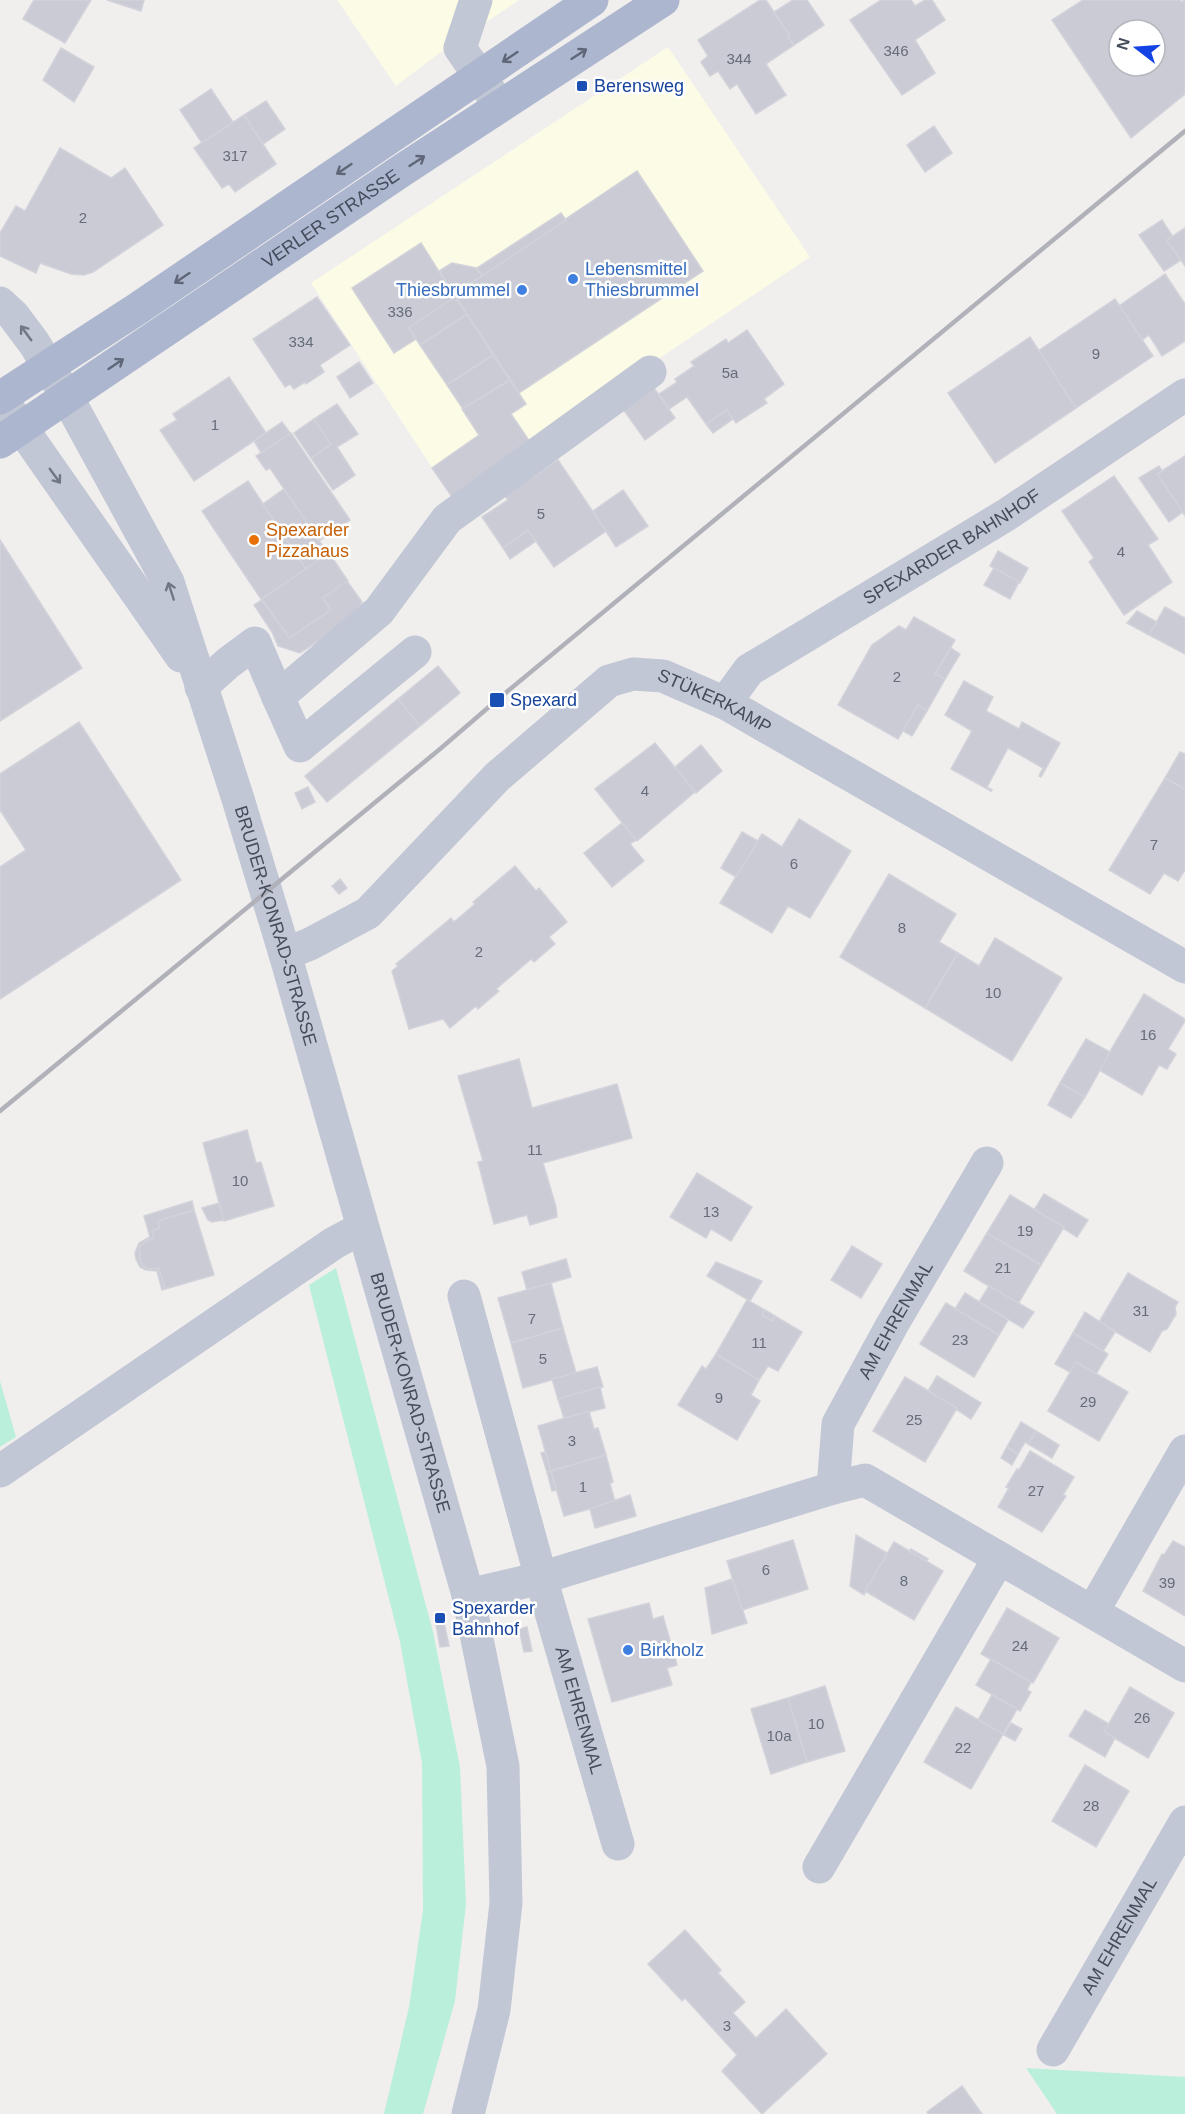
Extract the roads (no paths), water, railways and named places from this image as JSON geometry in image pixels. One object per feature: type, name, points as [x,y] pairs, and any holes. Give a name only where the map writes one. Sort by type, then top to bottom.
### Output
[{"type":"main road","name":"VERLER STRASSE","points":[[0,398],[157,296],[592,0]]},
{"type":"main road","name":"VERLER STRASSE","points":[[10,435],[500,106],[663,0]]},
{"type":"street","points":[[476,0],[460,48],[500,106]]},
{"type":"street","name":"BRUDER-KONRAD-STRASSE","points":[[0,303],[13,315],[33,343],[67,397],[168,582],[285,954],[468,1595],[503,1766],[506,1903],[495,2010],[468,2114]]},
{"type":"street","points":[[278,697],[379,611],[447,519],[650,372]]},
{"type":"street","name":"SPEXARDER BAHNHOF","points":[[724,703],[749,670],[1006,514],[1185,395]]},
{"type":"street","name":"BRUDER-KONRAD-STRASSE","points":[[0,398],[10,435],[135,588],[201,687]]},
{"type":"street","points":[[201,687],[228,663],[255,644],[300,746],[415,652]]},
{"type":"street","name":"STÜKERKAMP","points":[[285,954],[310,944],[368,913],[497,777],[609,681],[633,674],[663,676],[724,703],[1185,967]]},
{"type":"street","name":"AM EHRENMAL","points":[[833,1488],[838,1424],[892,1325],[987,1162]]},
{"type":"street","points":[[0,1471],[334,1243],[362,1228]]},
{"type":"street","name":"AM EHRENMAL","points":[[464,1296],[541,1578],[618,1844]]},
{"type":"street","points":[[1093,1611],[1185,1451]]},
{"type":"street","points":[[468,1595],[541,1578],[865,1480],[1185,1665]]},
{"type":"street","points":[[819,1867],[999,1558]]},
{"type":"street","name":"AM EHRENMAL","points":[[1053,2050],[1185,1822]]},
{"type":"railway","points":[[0,1111],[1185,131]]},
{"type":"place","name":"Berensweg","points":[[582,86]]},
{"type":"place","name":"Lebensmittel Thiesbrummel","points":[[573,279]]},
{"type":"place","name":"Thiesbrummel","points":[[522,290]]},
{"type":"place","name":"Spexarder Pizzahaus","points":[[254,540]]},
{"type":"place","name":"Spexard","points":[[497,700]]},
{"type":"place","name":"Spexarder Bahnhof","points":[[440,1618]]},
{"type":"place","name":"Birkholz","points":[[628,1650]]}]
